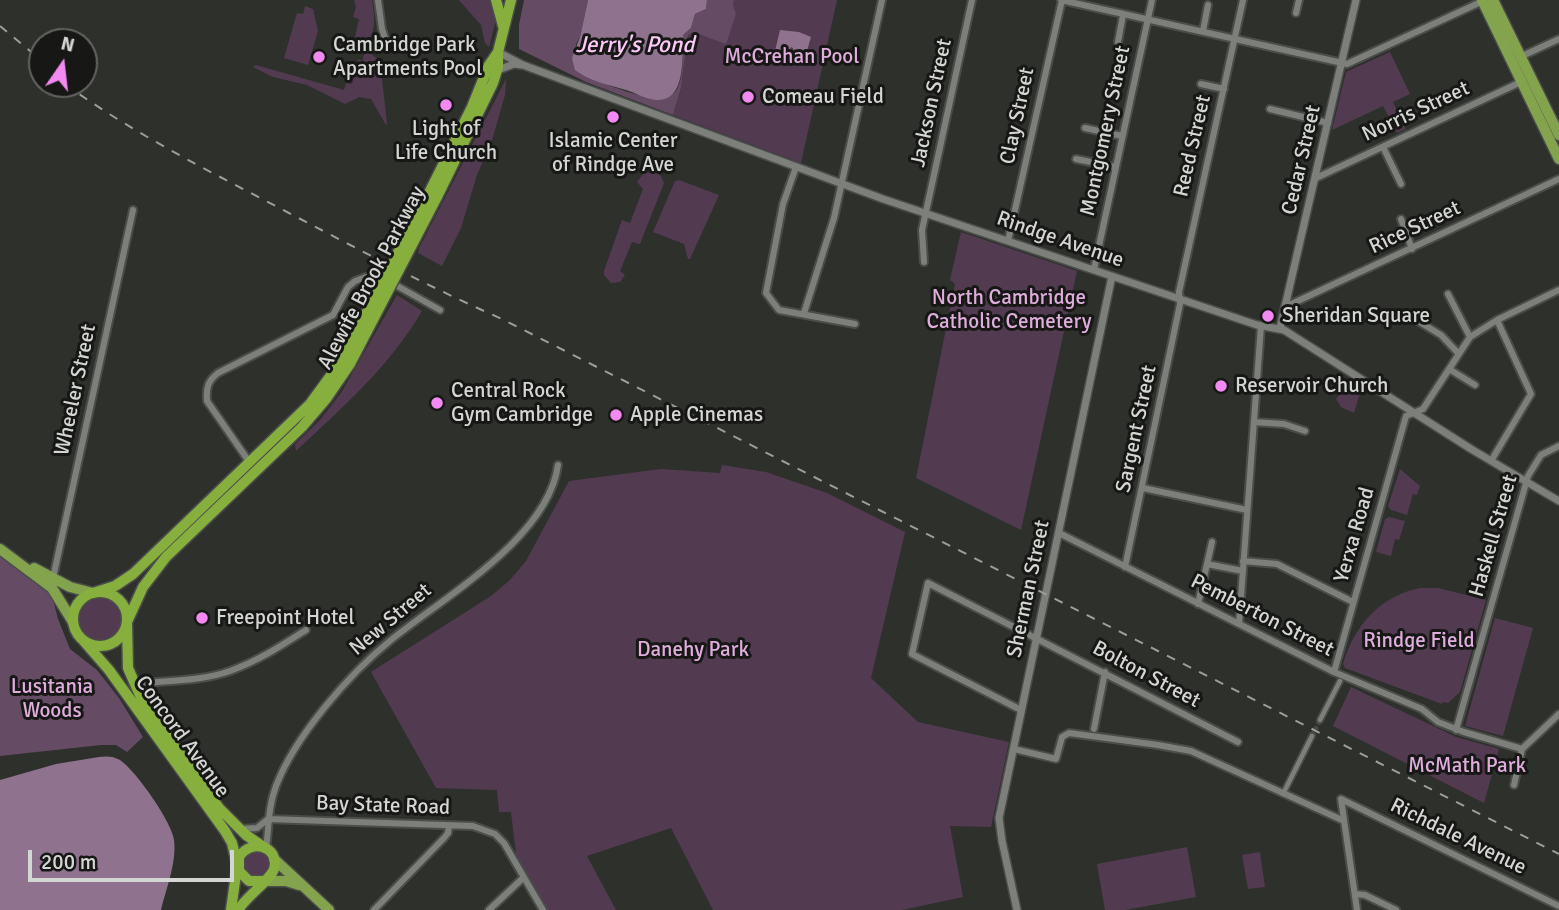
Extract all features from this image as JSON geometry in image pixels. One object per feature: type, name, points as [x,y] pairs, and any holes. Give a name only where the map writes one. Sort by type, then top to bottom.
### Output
[{"type":"highway","points":[[496,0],[504,30]]},
{"type":"highway","name":"Alewife Brook Parkway","points":[[95,592],[115,586],[130,576],[298,417],[323,389],[384,289],[485,101],[498,70],[498,52],[511,0]]},
{"type":"highway","name":"Alewife Brook Parkway","points":[[433,195],[489,65],[498,52]]},
{"type":"highway","name":"Alewife Brook Parkway","points":[[127,623],[143,587],[166,556],[297,431],[329,395],[350,364],[384,289]]},
{"type":"highway","points":[[95,592],[108,593],[118,598],[125,607],[127,623],[121,637],[111,644],[97,646],[82,639],[73,622],[77,604],[95,592]]},
{"type":"highway","name":"Concord Avenue","points":[[127,623],[127,656],[133,684],[145,706],[207,792],[239,829],[266,848]]},
{"type":"highway","name":"Concord Avenue","points":[[82,639],[110,670],[221,824],[232,842],[237,865]]},
{"type":"highway","points":[[231,910],[239,857],[247,848],[266,848],[274,859],[273,872],[247,896],[238,910]]},
{"type":"highway","points":[[237,865],[240,875],[249,881],[264,881]]},
{"type":"main road","points":[[1486,0],[1520,57],[1526,80],[1558,128]]},
{"type":"main road","points":[[1486,0],[1526,80],[1559,159]]},
{"type":"main road","points":[[0,549],[52,588],[73,622]]},
{"type":"main road","points":[[23,564],[70,587],[95,592]]},
{"type":"main road","points":[[274,859],[329,910]]},
{"type":"main road","points":[[264,881],[290,882],[306,888]]},
{"type":"street","points":[[378,0],[387,44]]},
{"type":"street","points":[[804,313],[827,246],[882,0]]},
{"type":"street","name":"Jackson Street","points":[[924,262],[922,240],[926,214],[972,0]]},
{"type":"street","points":[[1062,0],[1348,64],[1486,0]]},
{"type":"street","name":"Clay Street","points":[[1008,240],[1062,0]]},
{"type":"street","name":"Montgomery Street","points":[[1094,269],[1152,0]]},
{"type":"street","name":"Reed Street","points":[[1179,299],[1243,0]]},
{"type":"street","points":[[1296,13],[1299,0]]},
{"type":"street","name":"Cedar Street","points":[[1280,328],[1356,0]]},
{"type":"street","points":[[1203,31],[1208,5]]},
{"type":"street","points":[[1118,42],[1123,15]]},
{"type":"street","points":[[1520,57],[1559,38]]},
{"type":"street","name":"Rindge Avenue","points":[[498,52],[523,65],[841,184],[1261,326],[1280,328],[1559,501]]},
{"type":"street","points":[[498,70],[514,64],[523,65]]},
{"type":"street","name":"Norris Street","points":[[1316,178],[1526,80]]},
{"type":"street","points":[[1201,84],[1224,89]]},
{"type":"street","points":[[1270,109],[1328,123]]},
{"type":"street","points":[[1085,128],[1122,136]]},
{"type":"street","points":[[1383,148],[1401,184]]},
{"type":"street","points":[[1076,159],[1115,167]]},
{"type":"street","points":[[796,167],[783,204],[766,293],[776,309],[855,324]]},
{"type":"street","name":"Rice Street","points":[[1285,307],[1559,179]]},
{"type":"street","name":"Wheeler Street","points":[[54,578],[133,210]]},
{"type":"street","points":[[1401,219],[1412,249]]},
{"type":"street","name":"Sherman Street","points":[[1017,910],[999,827],[1112,276]]},
{"type":"street","points":[[250,463],[207,401],[209,380],[333,315],[348,287],[366,277],[392,283],[440,310]]},
{"type":"street","points":[[1415,413],[1423,409],[1470,338],[1497,320],[1559,290]]},
{"type":"street","points":[[1448,294],[1470,338]]},
{"type":"street","name":"Sargent Street","points":[[1125,567],[1179,299]]},
{"type":"street","points":[[1413,318],[1441,335],[1458,353]]},
{"type":"street","points":[[1491,461],[1531,394],[1497,320]]},
{"type":"street","points":[[1238,624],[1261,326]]},
{"type":"street","points":[[1449,369],[1475,385]]},
{"type":"street","name":"Yerxa Road","points":[[1334,672],[1406,416],[1415,413]]},
{"type":"street","points":[[1254,422],[1284,424],[1305,431]]},
{"type":"street","name":"Haskell Street","points":[[1456,730],[1528,476],[1541,455],[1559,446]]},
{"type":"street","name":"New Street","points":[[266,848],[268,819],[276,786],[291,758],[325,708],[364,664],[390,641],[513,544],[544,502],[558,466]]},
{"type":"street","points":[[1143,488],[1247,510]]},
{"type":"street","name":"Pemberton Street","points":[[1059,533],[1334,672],[1422,709],[1438,722],[1456,730],[1522,749]]},
{"type":"street","points":[[1198,604],[1212,542]]},
{"type":"street","points":[[1243,561],[1277,564],[1353,602]]},
{"type":"street","points":[[1207,564],[1243,571]]},
{"type":"street","name":"Bolton Street","points":[[1021,710],[912,654],[928,583],[1238,741]]},
{"type":"street","points":[[133,684],[191,679],[229,671],[267,656],[306,630]]},
{"type":"street","points":[[1094,729],[1105,672]]},
{"type":"street","points":[[1320,720],[1340,681]]},
{"type":"street","points":[[1514,785],[1522,749],[1559,714]]},
{"type":"street","points":[[1013,750],[1055,759],[1062,737],[1069,733],[1168,746],[1191,751],[1342,820],[1357,910]]},
{"type":"street","points":[[1283,794],[1312,736]]},
{"type":"street","name":"Richdale Avenue","points":[[1342,820],[1340,799],[1559,906]]},
{"type":"street","points":[[239,829],[257,828],[268,819]]},
{"type":"street","name":"Bay State Road","points":[[268,819],[481,827],[495,834],[504,843],[523,878]]},
{"type":"street","points":[[374,910],[444,838],[449,825]]},
{"type":"street","points":[[489,910],[523,878],[543,910]]},
{"type":"street","points":[[1355,894],[1365,895],[1396,910]]},
{"type":"green space","points":[[354,0],[372,0],[374,25],[368,48],[380,61],[386,125],[371,99],[359,97],[345,104],[307,85],[273,77],[253,67],[256,65],[344,90],[346,83],[352,84],[358,59],[363,61],[364,53],[369,53],[365,48],[365,40],[355,37],[359,19],[353,17],[356,7]]},
{"type":"green space","points":[[459,0],[492,0],[496,19],[489,47],[485,43],[481,25]]},
{"type":"green space","name":"Jerry's Pond","points":[[524,0],[588,0],[576,44],[579,73],[630,93],[659,98],[670,95],[680,83],[683,35],[691,28],[695,14],[706,9],[707,0],[734,0],[736,14],[726,44],[693,32],[688,35],[681,88],[673,115],[586,82],[519,49],[519,25]]},
{"type":"green space","points":[[734,0],[837,0],[801,163],[673,115],[681,88],[688,35],[692,32],[704,36],[733,6]]},
{"type":"green space","points":[[305,6],[313,9],[318,31],[308,65],[284,58],[297,13],[303,14]]},
{"type":"green space","points":[[1390,52],[1410,94],[1393,102],[1406,129],[1397,133],[1383,106],[1332,130],[1346,72]]},
{"type":"green space","points":[[506,79],[505,95],[492,140],[477,175],[461,228],[442,266],[418,253],[419,248]]},
{"type":"green space","points":[[655,172],[661,176],[664,183],[640,244],[632,242],[620,271],[625,275],[620,282],[611,283],[604,271],[622,220],[630,223],[643,189],[637,182],[644,173]]},
{"type":"green space","points":[[679,180],[719,195],[690,259],[684,244],[653,232],[675,181]]},
{"type":"green space","name":"North Cambridge Catholic Cemetery","points":[[961,232],[1077,271],[1021,530],[916,478],[955,284],[950,280]]},
{"type":"green space","points":[[397,295],[422,311],[395,350],[364,386],[296,451],[295,444],[320,420],[341,393]]},
{"type":"green space","points":[[1346,385],[1360,393],[1354,413],[1341,407],[1336,399]]},
{"type":"green space","name":"Danehy Park","points":[[722,465],[766,472],[827,493],[905,532],[871,678],[918,722],[1009,742],[991,827],[950,826],[963,897],[902,910],[713,910],[671,828],[587,856],[616,910],[548,910],[516,854],[511,812],[499,812],[497,790],[436,788],[371,672],[491,596],[510,580],[526,561],[569,481],[661,469],[720,473]]},
{"type":"green space","points":[[1400,469],[1420,486],[1417,495],[1413,494],[1407,515],[1391,510],[1388,506]]},
{"type":"green space","points":[[1389,517],[1405,521],[1399,540],[1395,539],[1391,556],[1376,552],[1385,519]]},
{"type":"green space","name":"Lusitania Woods","points":[[0,553],[50,588],[70,649],[97,670],[119,698],[143,737],[127,752],[116,745],[101,745],[0,756]]},
{"type":"green space","name":"Rindge Field","points":[[1420,588],[1438,588],[1486,600],[1460,692],[1448,703],[1442,704],[1345,668],[1343,664],[1354,637],[1371,615],[1393,598]]},
{"type":"green space","points":[[100,597],[109,598],[116,603],[121,610],[121,628],[116,635],[109,640],[100,641],[91,640],[84,635],[79,628],[78,619],[79,610],[84,603],[91,598]]},
{"type":"green space","points":[[1495,618],[1533,628],[1503,736],[1465,726]]},
{"type":"green space","name":"McMath Park","points":[[1351,687],[1456,737],[1499,749],[1484,803],[1333,726]]},
{"type":"green space","points":[[1187,847],[1196,897],[1125,910],[1105,910],[1097,864]]},
{"type":"green space","points":[[255,850],[265,854],[269,864],[265,874],[255,878],[245,874],[241,864],[245,854]]},
{"type":"green space","points":[[1260,852],[1265,887],[1248,889],[1242,855]]},
{"type":"water","name":"Jerry's Pond","points":[[588,0],[707,0],[706,9],[695,14],[691,28],[683,35],[681,75],[674,93],[667,98],[650,99],[593,80],[575,70],[572,58],[580,37]]},
{"type":"water","name":"McCrehan Pool","points":[[780,30],[799,32],[811,37],[805,58],[795,58],[791,47],[785,62],[777,63],[774,55]]},
{"type":"water","points":[[99,757],[115,758],[127,766],[152,797],[172,832],[174,857],[161,910],[0,910],[0,780],[56,764]]},
{"type":"tunnel","points":[[1312,736],[1320,720]]},
{"type":"railway","points":[[0,26],[28,49]]},
{"type":"railway","points":[[85,98],[173,152],[367,254],[502,319],[1559,854]]},
{"type":"place","name":"Cambridge Park Apartments Pool","points":[[319,57]]},
{"type":"place","name":"Comeau Field","points":[[748,97]]},
{"type":"place","name":"Light of Life Church","points":[[446,105]]},
{"type":"place","name":"Islamic Center of Rindge Ave","points":[[613,117]]},
{"type":"place","name":"Sheridan Square","points":[[1268,316]]},
{"type":"place","name":"Reservoir Church","points":[[1221,386]]},
{"type":"place","name":"Central Rock Gym Cambridge","points":[[437,403]]},
{"type":"place","name":"Apple Cinemas","points":[[616,415]]},
{"type":"place","name":"Freepoint Hotel","points":[[202,618]]}]
